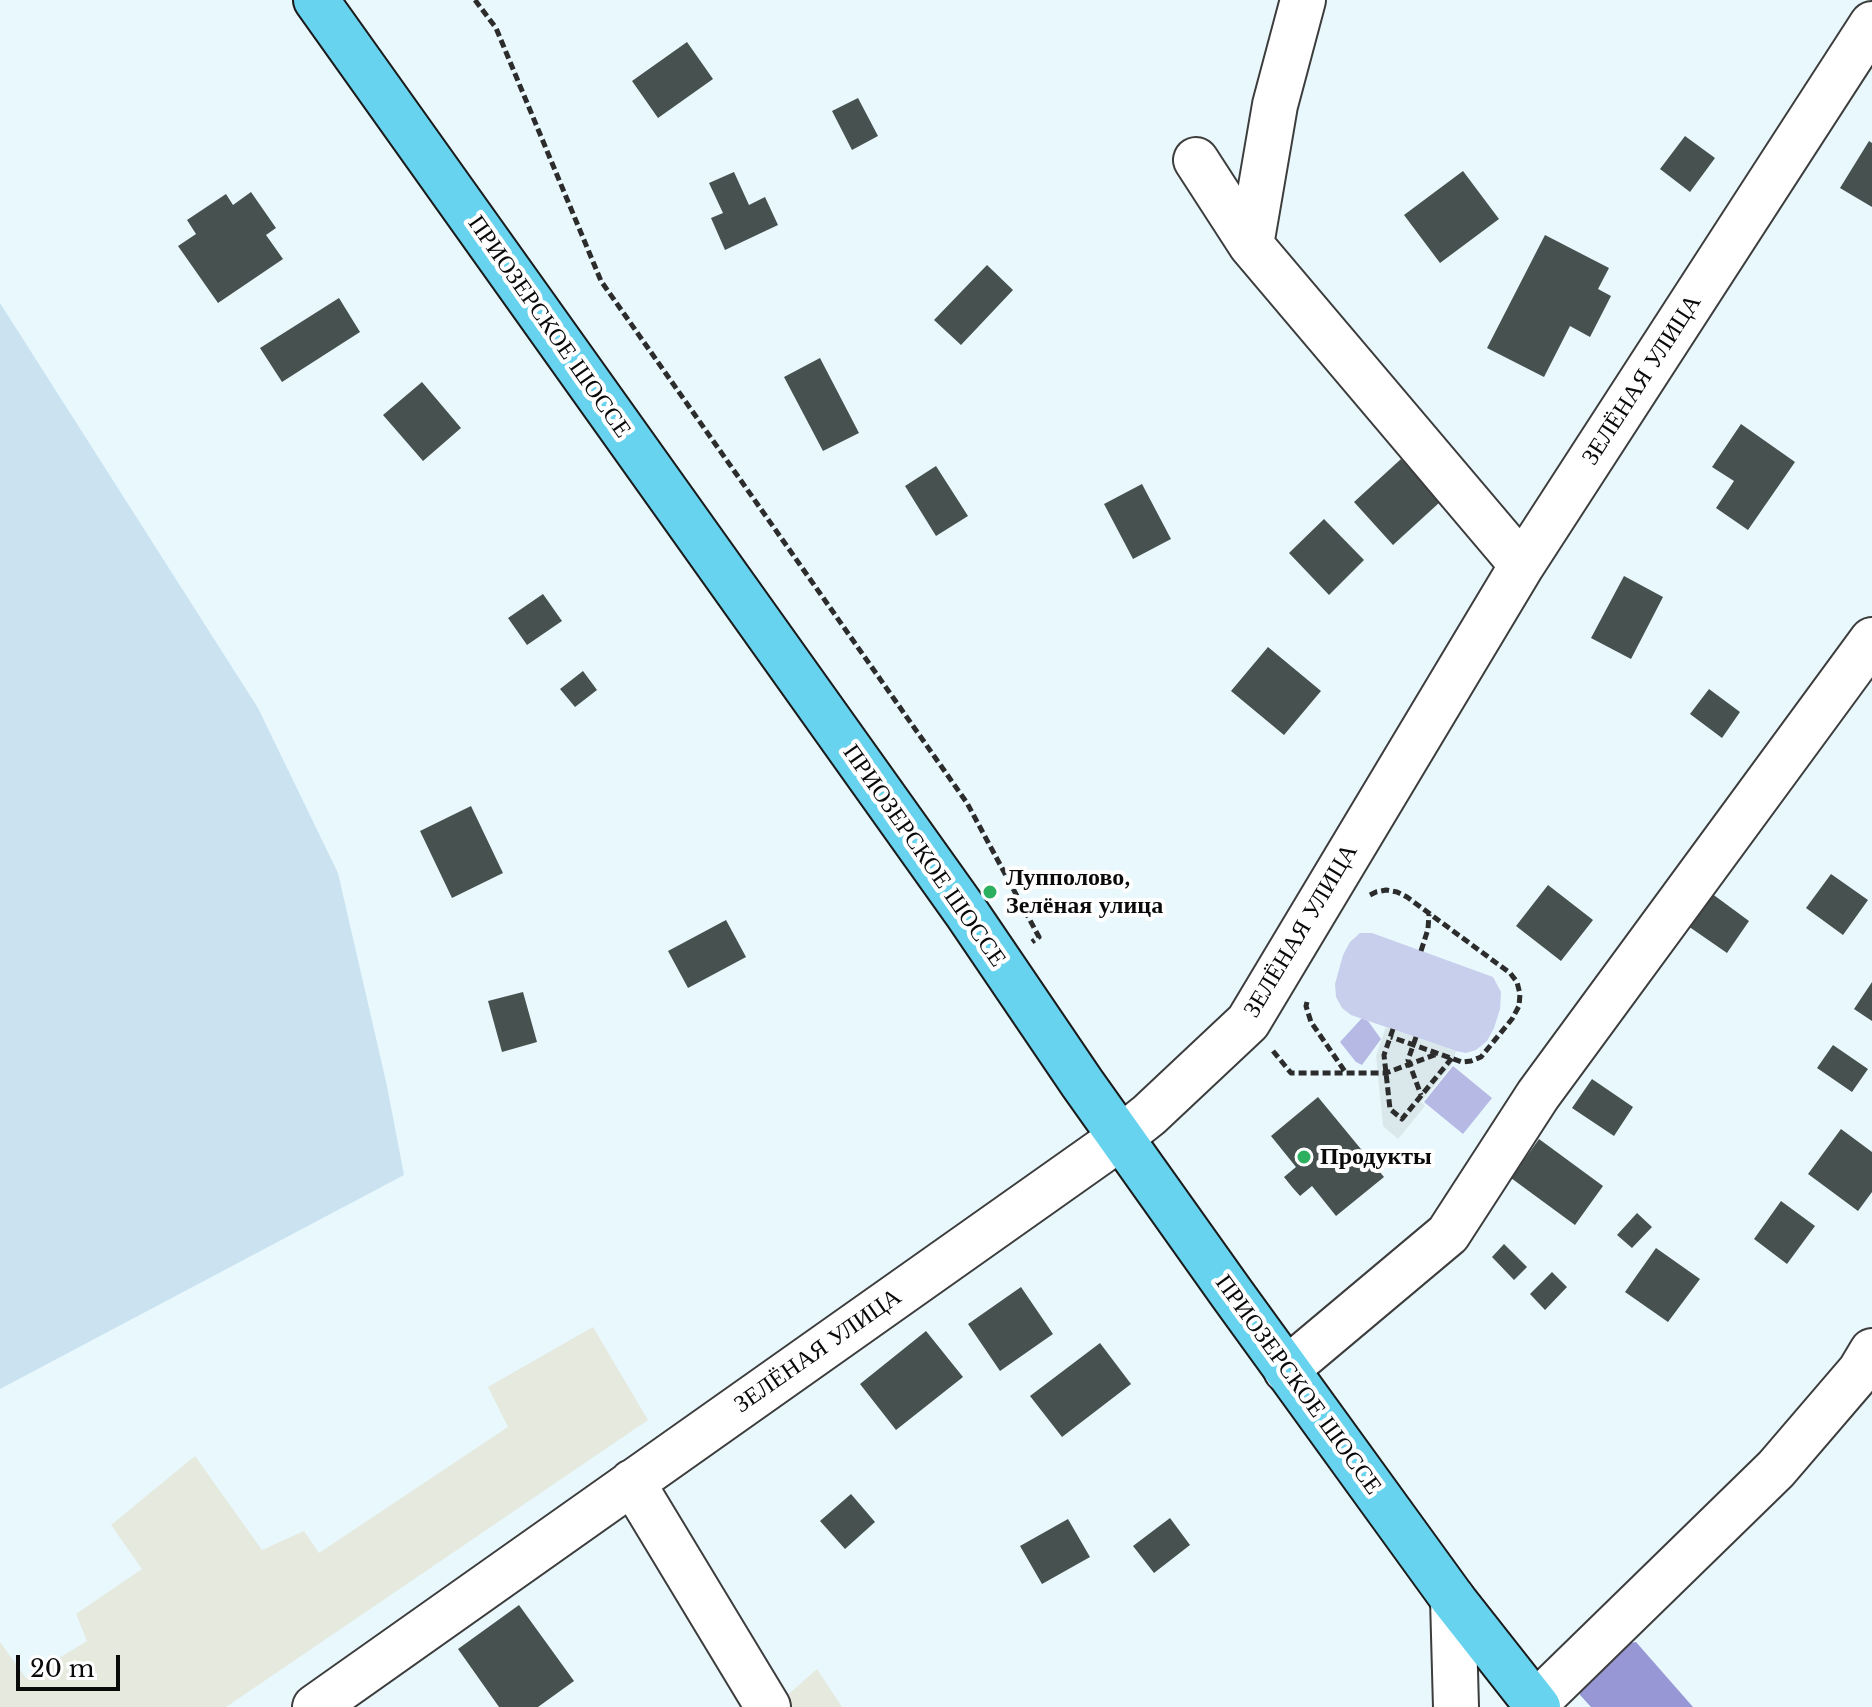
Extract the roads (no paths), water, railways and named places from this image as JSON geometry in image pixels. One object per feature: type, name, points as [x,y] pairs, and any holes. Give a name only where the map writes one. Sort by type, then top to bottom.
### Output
[{"type":"main road","name":"ПРИОЗЕРСКОЕ ШОССЕ","points":[[316,0],[966,912],[1120,1138],[1286,1370],[1453,1599],[1537,1705]]},
{"type":"street","points":[[1251,245],[1275,105],[1303,0]]},
{"type":"street","name":"ЗЕЛЁНАЯ УЛИЦА","points":[[315,1707],[1120,1138],[1149,1115],[1248,1022],[1522,565],[1872,24]]},
{"type":"street","points":[[1196,160],[1251,245],[1522,565]]},
{"type":"street","points":[[1286,1370],[1448,1234],[1538,1095],[1872,640]]},
{"type":"street","points":[[1537,1705],[1776,1469],[1860,1371],[1872,1351]]},
{"type":"street","points":[[632,1482],[768,1707]]},
{"type":"street","points":[[1453,1599],[1456,1707]]},
{"type":"place","name":"Лупполово, Зелёная улица","points":[[990,892]]},
{"type":"place","name":"Продукты","points":[[1304,1157]]}]
